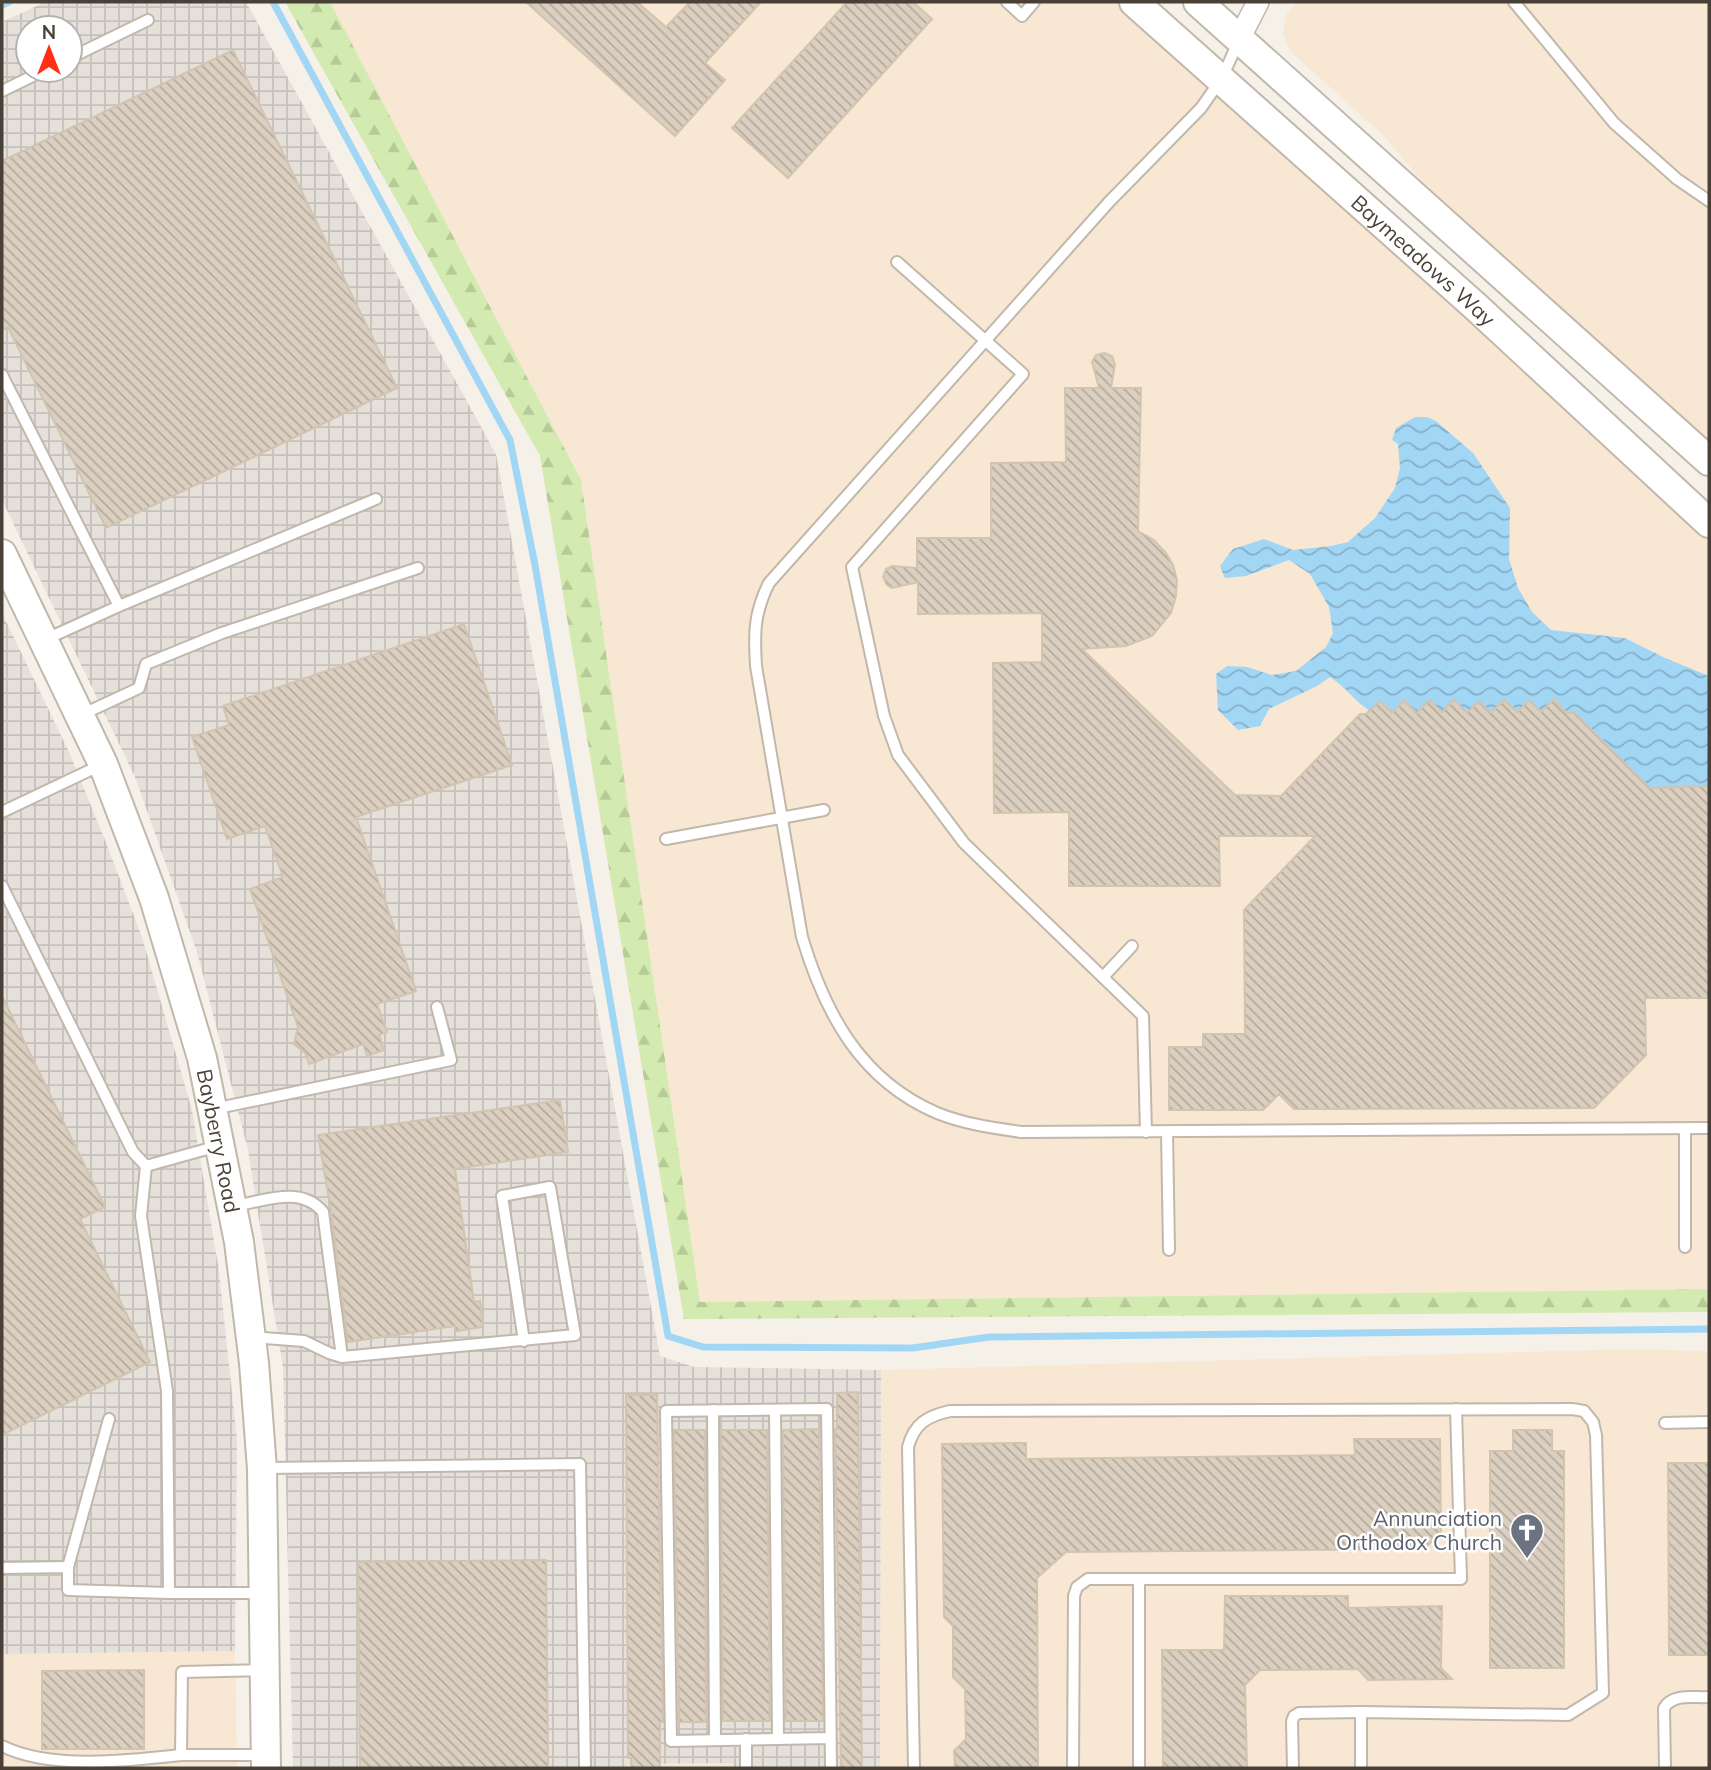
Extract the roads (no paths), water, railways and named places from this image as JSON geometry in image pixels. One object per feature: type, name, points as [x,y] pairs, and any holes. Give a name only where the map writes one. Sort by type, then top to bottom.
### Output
[{"type":"street","name":"Baymeadows Way","points":[[1134,2],[1475,306],[1709,523]]},
{"type":"street","name":"Baymeadows Way","points":[[1198,2],[1709,461]]},
{"type":"street","points":[[1239,39],[1258,2]]},
{"type":"street","name":"Bayberry Road","points":[[2,554],[103,764],[154,898],[202,1058],[232,1206],[251,1337],[262,1469],[266,1762]]},
{"type":"lane","points":[[1007,2],[1022,16],[1034,2]]},
{"type":"lane","points":[[1514,2],[1614,123],[1677,179],[1709,201]]},
{"type":"lane","points":[[84,51],[148,20]]},
{"type":"lane","points":[[1239,39],[1222,78],[1202,108],[1118,191],[984,339],[769,583],[758,606],[754,634],[756,666],[781,817],[802,937],[829,1012],[850,1044],[875,1072],[903,1094],[938,1113],[976,1125],[1021,1132],[1709,1129]]},
{"type":"lane","points":[[897,262],[1023,374],[852,567],[884,716],[898,755],[964,843],[1143,1016],[1146,1132]]},
{"type":"lane","points":[[2,375],[119,607]]},
{"type":"lane","points":[[44,640],[376,499]]},
{"type":"lane","points":[[81,715],[139,688],[146,664],[222,633],[418,568]]},
{"type":"lane","points":[[2,812],[103,764]]},
{"type":"lane","points":[[666,839],[824,810]]},
{"type":"lane","points":[[2,886],[133,1152],[146,1166]]},
{"type":"lane","points":[[1103,977],[1132,946]]},
{"type":"lane","points":[[213,1109],[451,1060],[438,1007]]},
{"type":"lane","points":[[1685,1129],[1685,1247]]},
{"type":"lane","points":[[1167,1132],[1169,1250]]},
{"type":"lane","points":[[146,1166],[220,1146]]},
{"type":"lane","points":[[146,1166],[141,1192],[141,1216],[167,1391],[169,1593]]},
{"type":"lane","points":[[251,1337],[304,1341],[342,1357],[524,1341],[575,1335],[550,1187],[502,1196],[524,1341]]},
{"type":"lane","points":[[232,1206],[292,1195],[315,1203],[323,1212],[342,1357]]},
{"type":"lane","points":[[830,1738],[671,1741],[666,1411],[827,1409],[831,1768]]},
{"type":"lane","points":[[1073,1768],[1074,1596],[1077,1587],[1088,1579],[1461,1579],[1456,1409]]},
{"type":"lane","points":[[713,1410],[715,1740]]},
{"type":"lane","points":[[775,1410],[778,1739]]},
{"type":"lane","points":[[914,1768],[908,1447],[912,1433],[923,1421],[934,1415],[950,1411],[1584,1411],[1593,1423],[1596,1434],[1603,1693],[1568,1715],[1299,1713],[1292,1721],[1293,1768]]},
{"type":"lane","points":[[108,1419],[68,1567],[68,1590],[264,1593]]},
{"type":"lane","points":[[1665,1423],[1709,1423]]},
{"type":"lane","points":[[262,1469],[580,1464],[585,1768]]},
{"type":"lane","points":[[2,1568],[68,1567]]},
{"type":"lane","points":[[1139,1579],[1139,1768]]},
{"type":"lane","points":[[181,1755],[182,1672],[265,1670]]},
{"type":"lane","points":[[1665,1768],[1664,1709],[1668,1701],[1675,1698],[1709,1698]]},
{"type":"lane","points":[[1361,1712],[1362,1768]]},
{"type":"lane","points":[[746,1739],[746,1768]]},
{"type":"lane","points":[[2,1746],[13,1753],[38,1761],[78,1764],[181,1755],[266,1762]]},
{"type":"water","points":[[1415,417],[1427,417],[1436,421],[1473,453],[1510,508],[1509,559],[1518,588],[1532,612],[1551,630],[1625,638],[1709,676],[1709,786],[1650,788],[1575,713],[1567,713],[1554,700],[1541,712],[1529,700],[1517,712],[1491,713],[1479,701],[1467,713],[1454,700],[1442,712],[1417,713],[1404,701],[1392,713],[1380,701],[1370,711],[1330,677],[1269,709],[1260,726],[1238,730],[1218,710],[1216,674],[1227,666],[1247,667],[1272,675],[1296,671],[1326,647],[1333,633],[1329,607],[1310,574],[1289,560],[1246,576],[1225,578],[1220,566],[1233,549],[1264,539],[1293,550],[1348,542],[1375,518],[1395,488],[1400,468],[1398,444],[1392,440],[1396,428]]},
{"type":"waterway","points":[[2,5],[9,2]]},
{"type":"waterway","points":[[273,2],[510,440],[535,565],[668,1336],[703,1347],[913,1348],[989,1337],[1709,1329]]},
{"type":"place","name":"Annunciation Orthodox Church","points":[[1527,1560]]}]
